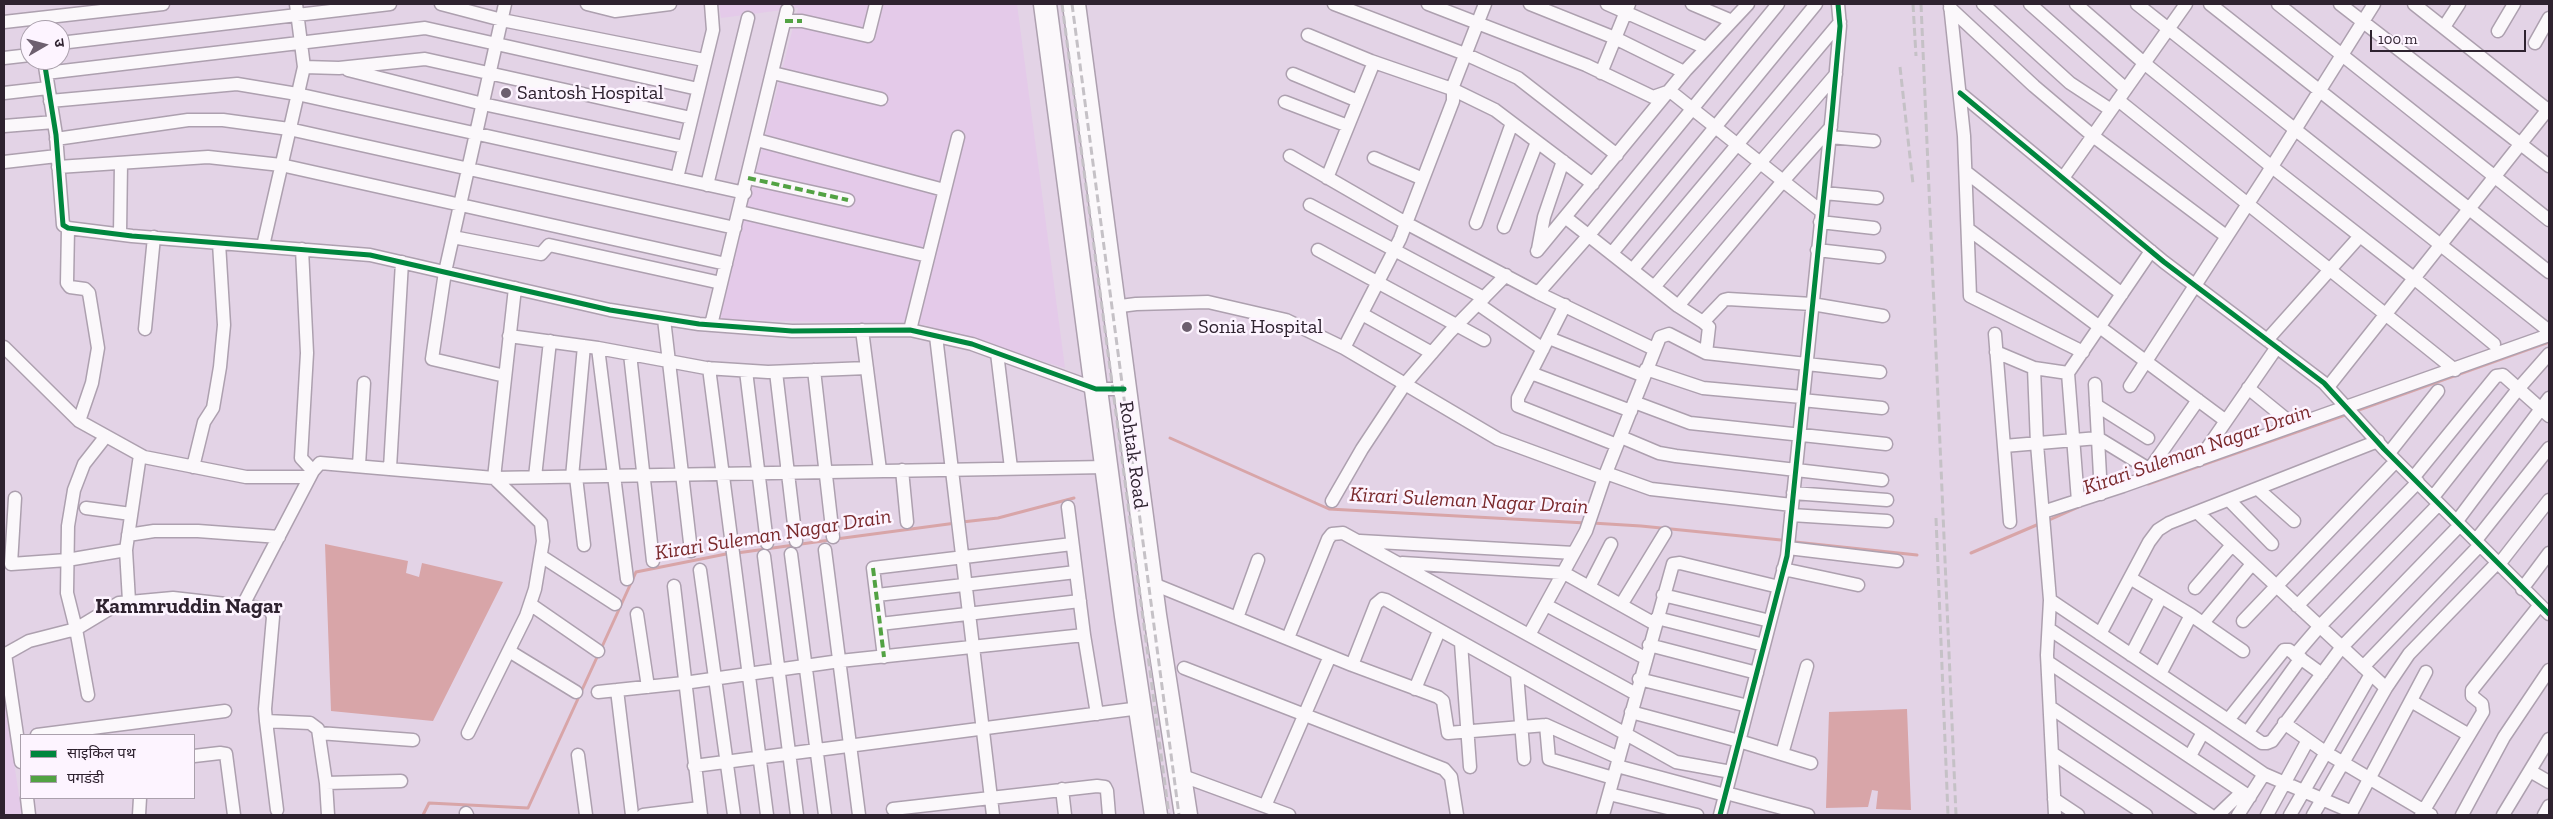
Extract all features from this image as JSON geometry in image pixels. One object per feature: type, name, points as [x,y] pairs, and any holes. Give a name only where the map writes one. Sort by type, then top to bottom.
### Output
[{"type":"highway","name":"Rohtak Road","points":[[1045,4],[1106,467],[1156,815]]},
{"type":"highway","name":"Rohtak Road","points":[[1074,4],[1150,582],[1186,815]]},
{"type":"highway","points":[[1148,760],[1178,765]]},
{"type":"street","points":[[63,20],[163,4]]},
{"type":"street","points":[[70,42],[296,9],[390,4]]},
{"type":"street","points":[[441,4],[502,20],[704,60]]},
{"type":"street","points":[[505,4],[445,272],[433,360],[505,376]]},
{"type":"street","points":[[587,4],[615,11],[670,4]]},
{"type":"street","points":[[677,178],[704,60],[714,26],[711,4]]},
{"type":"street","points":[[711,325],[740,212],[786,16],[868,36],[876,4]]},
{"type":"street","points":[[1334,4],[1465,54],[1518,78],[1617,155]]},
{"type":"street","points":[[1428,4],[1478,22],[1601,73],[1653,98],[1670,91]]},
{"type":"street","points":[[1344,348],[1378,283],[1406,223],[1453,101],[1452,90],[1485,4]]},
{"type":"street","points":[[1530,4],[1615,38],[1684,72]]},
{"type":"street","points":[[1607,4],[1627,8],[1706,48]]},
{"type":"street","points":[[1692,4],[1732,21]]},
{"type":"street","points":[[1562,161],[1544,217],[1537,251],[1684,72],[1748,4]]},
{"type":"street","points":[[1538,292],[1589,235],[1778,4]]},
{"type":"street","points":[[1612,253],[1816,4]]},
{"type":"street","points":[[1720,815],[1788,548],[1840,22],[1839,6],[1826,4]]},
{"type":"street","points":[[1983,4],[2070,83],[2111,110]]},
{"type":"street","points":[[2030,4],[2122,94],[2248,202],[2456,370]]},
{"type":"street","points":[[2076,4],[2144,63],[2494,344]]},
{"type":"street","points":[[2137,4],[2549,331]]},
{"type":"street","points":[[2063,178],[2186,4]]},
{"type":"street","points":[[2210,4],[2549,272]]},
{"type":"street","points":[[2278,4],[2294,9],[2342,55],[2549,220]]},
{"type":"street","points":[[2340,4],[2549,166]]},
{"type":"street","points":[[2130,386],[2196,286],[2374,4]]},
{"type":"street","points":[[2328,387],[2549,110],[2414,4]]},
{"type":"street","points":[[2444,27],[2459,4]]},
{"type":"street","points":[[2498,31],[2514,4]]},
{"type":"street","points":[[1950,6],[1960,93],[1966,172],[1970,296],[2083,352]]},
{"type":"street","points":[[1950,6],[2034,86],[2093,136],[2226,236]]},
{"type":"street","points":[[1601,73],[1627,8]]},
{"type":"street","points":[[263,246],[304,67],[296,9]]},
{"type":"street","points":[[707,185],[748,18]]},
{"type":"street","points":[[2535,43],[2549,18]]},
{"type":"street","points":[[4,22],[20,23]]},
{"type":"street","points":[[1632,270],[1840,22]]},
{"type":"street","points":[[46,73],[300,41],[425,28],[698,89]]},
{"type":"street","points":[[1308,34],[1374,62],[1452,90],[1494,110],[1593,184]]},
{"type":"street","points":[[4,58],[20,56]]},
{"type":"street","points":[[304,67],[339,68],[420,59],[691,118]]},
{"type":"street","points":[[1327,178],[1374,62]]},
{"type":"street","points":[[339,68],[483,104],[684,147]]},
{"type":"street","points":[[46,70],[56,139],[63,225],[68,228],[154,238],[370,255],[610,310],[711,325],[792,331],[910,330],[997,353],[1096,389],[1124,390]]},
{"type":"street","points":[[773,73],[881,99]]},
{"type":"street","points":[[1293,74],[1358,101]]},
{"type":"street","points":[[1654,287],[1836,74]]},
{"type":"street","points":[[50,102],[228,83],[297,94],[744,193]]},
{"type":"street","points":[[4,93],[48,88]]},
{"type":"street","points":[[1670,91],[1783,181],[1821,217],[1874,228]]},
{"type":"street","points":[[1960,93],[2151,251],[2328,387],[2392,457],[2544,610],[2472,690],[2472,696],[2484,708],[2426,814],[2325,752],[2284,723]]},
{"type":"street","points":[[1285,102],[1348,126]]},
{"type":"street","points":[[56,139],[188,120],[223,120],[290,129],[735,228]]},
{"type":"street","points":[[4,126],[54,122]]},
{"type":"street","points":[[1476,223],[1512,124]]},
{"type":"street","points":[[1830,132],[1874,141]]},
{"type":"street","points":[[1678,306],[1783,181],[1830,132]]},
{"type":"street","points":[[910,330],[958,137]]},
{"type":"street","points":[[757,140],[944,190]]},
{"type":"street","points":[[1504,227],[1537,142]]},
{"type":"street","points":[[4,162],[121,163],[208,156],[281,165],[460,203],[726,264]]},
{"type":"street","points":[[1290,156],[1406,223],[1506,276],[1654,348]]},
{"type":"street","points":[[1374,158],[1423,179]]},
{"type":"street","points":[[120,234],[121,163]]},
{"type":"street","points":[[1966,172],[2122,294]]},
{"type":"street","points":[[748,178],[848,200]]},
{"type":"street","points":[[1824,193],[1877,198]]},
{"type":"street","points":[[1310,205],[1394,250],[1481,301],[1546,343],[1645,373],[1703,388],[1882,408]]},
{"type":"street","points":[[740,212],[928,256]]},
{"type":"street","points":[[1566,217],[1678,306],[1709,327],[1706,353]]},
{"type":"street","points":[[68,228],[67,283],[70,288],[85,290],[89,293],[98,348],[92,383],[79,421]]},
{"type":"street","points":[[1968,230],[2226,421]]},
{"type":"street","points":[[453,236],[541,254],[549,245],[721,283]]},
{"type":"street","points":[[2198,460],[2248,388],[2272,344],[2331,269],[2360,236]]},
{"type":"street","points":[[146,329],[154,238]]},
{"type":"street","points":[[193,467],[204,422],[214,408],[220,367],[224,325],[219,243]]},
{"type":"street","points":[[302,250],[306,353],[301,458],[312,474]]},
{"type":"street","points":[[1318,250],[1484,340]]},
{"type":"street","points":[[1818,250],[1879,257]]},
{"type":"street","points":[[2078,501],[2068,374],[2151,251]]},
{"type":"street","points":[[390,468],[402,262]]},
{"type":"street","points":[[1332,501],[1362,449],[1405,384],[1458,325],[1506,276]]},
{"type":"street","points":[[494,478],[515,288]]},
{"type":"street","points":[[1702,322],[1726,299],[1812,304],[1883,316]]},
{"type":"street","points":[[1113,307],[1136,304],[1208,302],[1286,320],[1344,348],[1498,439],[1605,475],[1651,489],[1792,505],[1887,521]]},
{"type":"street","points":[[1565,305],[1518,398],[1518,406],[1619,441],[1668,455],[1882,480]]},
{"type":"street","points":[[1362,314],[1432,353]]},
{"type":"street","points":[[664,319],[684,474],[691,551]]},
{"type":"street","points":[[862,330],[880,470]]},
{"type":"street","points":[[1529,636],[1586,531],[1605,475],[1654,348],[1660,337],[1669,334],[1706,353],[1880,372]]},
{"type":"street","points":[[1995,334],[2010,522]]},
{"type":"street","points":[[509,336],[598,348],[709,368],[776,372],[866,368]]},
{"type":"street","points":[[936,336],[993,815]]},
{"type":"street","points":[[2043,519],[2078,501],[2101,494],[2153,472],[2198,460],[2350,411],[2549,336]]},
{"type":"street","points":[[535,477],[550,342]]},
{"type":"street","points":[[584,346],[574,477],[584,544]]},
{"type":"street","points":[[598,348],[627,579]]},
{"type":"street","points":[[1996,352],[2034,368],[2068,374]]},
{"type":"street","points":[[997,353],[1011,468]]},
{"type":"street","points":[[5,354],[79,421],[140,455],[246,477],[312,474]]},
{"type":"street","points":[[630,354],[653,561]]},
{"type":"street","points":[[2247,733],[2319,627],[2436,500],[2518,388],[2549,354]]},
{"type":"street","points":[[709,368],[767,815]]},
{"type":"street","points":[[2034,368],[2037,444],[2050,600],[2048,662],[2055,815]]},
{"type":"street","points":[[814,370],[833,537]]},
{"type":"street","points":[[746,371],[767,543]]},
{"type":"street","points":[[776,372],[796,541]]},
{"type":"street","points":[[1531,373],[1632,407],[1690,423],[1886,444]]},
{"type":"street","points":[[2297,606],[2416,480],[2489,382],[2496,376],[2503,375],[2545,412]]},
{"type":"street","points":[[359,465],[364,383]]},
{"type":"street","points":[[2095,384],[2101,494]]},
{"type":"street","points":[[2248,388],[2286,420]]},
{"type":"street","points":[[2243,621],[2392,457],[2438,390]]},
{"type":"street","points":[[2050,600],[2262,743],[2267,743],[2272,740],[2341,648],[2458,523],[2545,412],[2549,398]]},
{"type":"street","points":[[2153,472],[2198,400]]},
{"type":"street","points":[[2096,405],[2148,438]]},
{"type":"street","points":[[88,695],[76,629],[68,600],[68,526],[74,490],[84,464],[106,436]]},
{"type":"street","points":[[2004,446],[2098,438],[2153,472]]},
{"type":"street","points":[[2100,634],[2158,530],[2168,523],[2198,513],[2378,441]]},
{"type":"street","points":[[2290,815],[2367,671],[2478,542],[2549,448]]},
{"type":"street","points":[[129,601],[126,550],[140,455]]},
{"type":"street","points":[[243,605],[312,474],[320,463],[324,462],[494,478],[1106,467]]},
{"type":"street","points":[[902,470],[907,522]]},
{"type":"street","points":[[468,734],[530,604],[541,556],[544,532],[541,523],[494,478]]},
{"type":"street","points":[[2258,489],[2294,521]]},
{"type":"street","points":[[15,498],[11,564],[67,560],[126,550]]},
{"type":"street","points":[[1792,505],[1888,500]]},
{"type":"street","points":[[2229,500],[2272,544]]},
{"type":"street","points":[[2313,815],[2386,688],[2419,642],[2498,563],[2548,504]]},
{"type":"street","points":[[1068,507],[1084,635],[1097,714]]},
{"type":"street","points":[[86,508],[131,514]]},
{"type":"street","points":[[2198,513],[2386,688]]},
{"type":"street","points":[[128,535],[154,532],[198,531],[279,537]]},
{"type":"street","points":[[1288,638],[1328,539],[1337,533],[1343,533],[1636,694]]},
{"type":"street","points":[[1621,605],[1665,533]]},
{"type":"street","points":[[1357,541],[1574,553]]},
{"type":"street","points":[[884,657],[874,568],[1072,544]]},
{"type":"street","points":[[1589,587],[1611,544]]},
{"type":"street","points":[[2195,588],[2232,545]]},
{"type":"street","points":[[1788,548],[1896,561]]},
{"type":"street","points":[[825,550],[859,815]]},
{"type":"street","points":[[2522,589],[2549,552]]},
{"type":"street","points":[[791,554],[825,815]]},
{"type":"street","points":[[541,556],[615,604]]},
{"type":"street","points":[[764,556],[797,815]]},
{"type":"street","points":[[1237,618],[1258,560]]},
{"type":"street","points":[[1603,815],[1671,567],[1676,562],[1779,587]]},
{"type":"street","points":[[1397,563],[1564,573],[1621,605],[1656,621],[1764,644]]},
{"type":"street","points":[[2203,623],[2252,564]]},
{"type":"street","points":[[1783,569],[1858,585]]},
{"type":"street","points":[[700,570],[734,815]]},
{"type":"street","points":[[877,595],[1076,572]]},
{"type":"street","points":[[2130,578],[2191,614],[2243,651]]},
{"type":"street","points":[[1150,582],[1415,690],[1441,698],[1448,733],[1546,725],[1616,767]]},
{"type":"street","points":[[643,815],[701,812],[684,683],[674,586]]},
{"type":"street","points":[[1663,595],[1770,621]]},
{"type":"street","points":[[2131,655],[2162,596]]},
{"type":"street","points":[[19,738],[4,655],[29,641],[76,629],[119,603],[129,601],[173,598],[265,607],[272,613],[266,721],[277,810]]},
{"type":"street","points":[[1352,664],[1376,604],[1382,599],[1676,762],[1731,772]]},
{"type":"street","points":[[880,624],[1080,601]]},
{"type":"street","points":[[530,604],[598,650]]},
{"type":"street","points":[[1546,605],[1645,658]]},
{"type":"street","points":[[638,614],[648,687]]},
{"type":"street","points":[[2160,674],[2191,614]]},
{"type":"street","points":[[2049,629],[2264,774],[2304,790],[2351,814],[2426,672]]},
{"type":"street","points":[[1415,690],[1439,631]]},
{"type":"street","points":[[598,692],[748,675],[840,661],[1084,635]]},
{"type":"street","points":[[1461,643],[1470,767]]},
{"type":"street","points":[[1649,645],[1757,673]]},
{"type":"street","points":[[2228,720],[2282,652],[2287,650],[2298,656],[2322,674]]},
{"type":"street","points":[[509,651],[576,692]]},
{"type":"street","points":[[1265,806],[1330,656]]},
{"type":"street","points":[[2048,662],[2246,794]]},
{"type":"street","points":[[1782,754],[1807,666]]},
{"type":"street","points":[[1184,668],[1444,769],[1451,777],[1457,815]]},
{"type":"street","points":[[2462,815],[2504,737],[2549,670]]},
{"type":"street","points":[[1517,674],[1524,759]]},
{"type":"street","points":[[1639,680],[1748,706]]},
{"type":"street","points":[[617,690],[632,815]]},
{"type":"street","points":[[2411,701],[2468,735]]},
{"type":"street","points":[[2050,707],[2210,815]]},
{"type":"street","points":[[694,766],[1140,708]]},
{"type":"street","points":[[45,734],[224,711]]},
{"type":"street","points":[[1631,712],[1739,741],[1811,763]]},
{"type":"street","points":[[266,721],[310,723],[318,729],[326,783],[328,815]]},
{"type":"street","points":[[1546,725],[1550,759],[1616,767],[1808,815]]},
{"type":"street","points":[[2190,756],[2203,732]]},
{"type":"street","points":[[319,733],[413,740]]},
{"type":"street","points":[[2503,815],[2549,739]]},
{"type":"street","points":[[2267,815],[2308,740]]},
{"type":"street","points":[[195,756],[220,752],[226,754],[234,815]]},
{"type":"street","points":[[2052,753],[2146,815]]},
{"type":"street","points":[[578,755],[586,815]]},
{"type":"street","points":[[1178,765],[1265,806],[1289,815]]},
{"type":"street","points":[[2530,770],[2549,782]]},
{"type":"street","points":[[2218,815],[2246,794],[2264,774]]},
{"type":"street","points":[[326,783],[401,781]]},
{"type":"street","points":[[893,809],[991,796],[1105,787],[1109,815]]},
{"type":"street","points":[[1062,789],[1065,815]]},
{"type":"street","points":[[1609,794],[1697,815]]},
{"type":"street","points":[[2238,815],[2246,794]]},
{"type":"street","points":[[26,799],[29,815]]},
{"type":"street","points":[[139,815],[140,799]]},
{"type":"street","points":[[2054,799],[2078,815]]},
{"type":"street","points":[[2544,815],[2549,806]]},
{"type":"shaded area","points":[[719,4],[1017,4],[1065,368],[925,325],[718,319],[798,8],[721,18]]},
{"type":"shaded area","points":[[325,544],[408,561],[406,573],[419,577],[422,563],[503,582],[433,721],[331,711]]},
{"type":"shaded area","points":[[4,697],[22,815],[4,815]]},
{"type":"shaded area","points":[[1907,709],[1911,810],[1876,809],[1878,791],[1872,790],[1868,807],[1826,808],[1829,712]]},
{"type":"waterway","name":"Kirari Suleman Nagar Drain","points":[[2356,411],[2549,342]]},
{"type":"waterway","name":"Kirari Suleman Nagar Drain","points":[[2148,484],[2348,414]]},
{"type":"waterway","name":"Kirari Suleman Nagar Drain","points":[[1170,438],[1329,509],[1586,523]]},
{"type":"waterway","name":"Kirari Suleman Nagar Drain","points":[[962,522],[998,518],[1074,498]]},
{"type":"waterway","name":"Kirari Suleman Nagar Drain","points":[[2047,521],[2081,506]]},
{"type":"waterway","name":"Kirari Suleman Nagar Drain","points":[[836,539],[956,523]]},
{"type":"waterway","name":"Kirari Suleman Nagar Drain","points":[[1592,523],[1781,540]]},
{"type":"waterway","name":"Kirari Suleman Nagar Drain","points":[[1971,553],[2039,524]]},
{"type":"waterway","name":"Kirari Suleman Nagar Drain","points":[[737,553],[830,540]]},
{"type":"waterway","name":"Kirari Suleman Nagar Drain","points":[[1795,542],[1917,555]]},
{"type":"waterway","name":"Kirari Suleman Nagar Drain","points":[[601,649],[636,572],[731,553]]},
{"type":"waterway","name":"Kirari Suleman Nagar Drain","points":[[423,815],[429,803],[528,808],[598,655]]},
{"type":"railway","points":[[1062,4],[1169,815]]},
{"type":"railway","points":[[1072,4],[1179,815]]},
{"type":"railway","points":[[1913,4],[1916,56]]},
{"type":"railway","points":[[1921,4],[1956,815]]},
{"type":"railway","points":[[1900,67],[1913,184]]},
{"type":"railway","points":[[1936,518],[1948,815]]},
{"type":"marked path","points":[[785,21],[802,21]]},
{"type":"marked path","points":[[748,178],[848,200]]},
{"type":"marked path","points":[[873,568],[884,657]]},
{"type":"cycle path","points":[[1720,815],[1787,556],[1832,114],[1840,26],[1838,4]]},
{"type":"cycle path","points":[[46,70],[56,135],[63,225],[68,228],[132,236],[370,255],[610,310],[699,324],[792,331],[910,330],[972,344],[1096,389],[1124,389]]},
{"type":"cycle path","points":[[1960,93],[2164,262],[2324,383],[2384,449],[2549,614]]},
{"type":"place","name":"Santosh Hospital","points":[[506,93]]},
{"type":"place","name":"Sonia Hospital","points":[[1187,327]]},
{"type":"district","name":"Kammruddin Nagar","points":[[189,607]]}]
